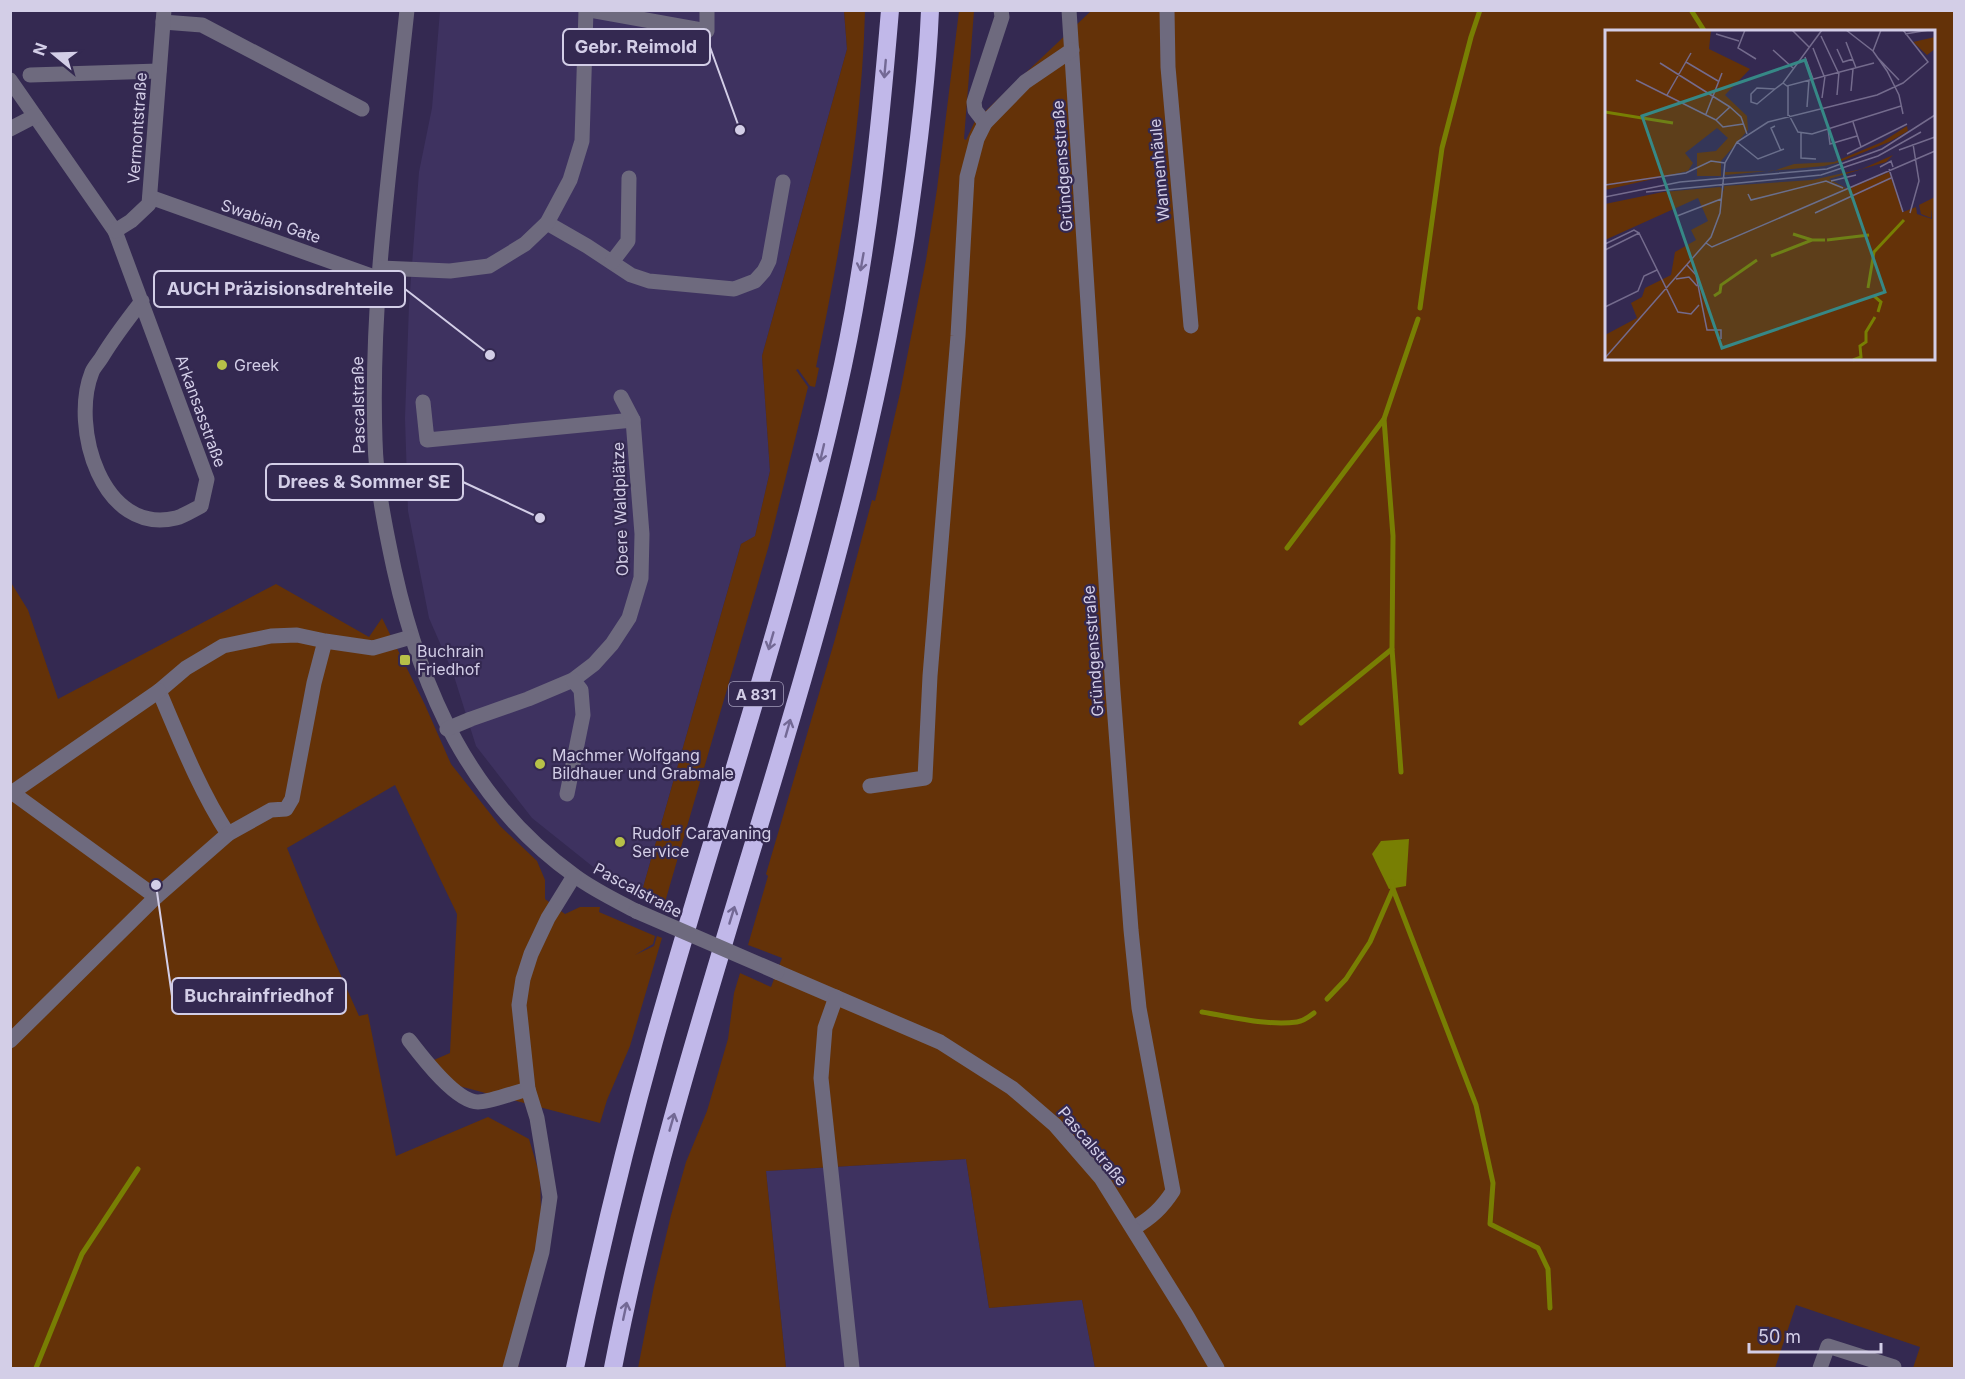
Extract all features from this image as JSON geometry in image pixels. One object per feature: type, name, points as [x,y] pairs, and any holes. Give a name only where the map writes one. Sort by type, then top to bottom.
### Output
[{"type":"highway","name":"A 831","points":[[575,1368],[628,1136],[783,601],[812,494],[843,364],[867,234],[881,122],[890,10]]},
{"type":"highway","name":"A 831","points":[[613,1368],[662,1158],[714,974],[808,661],[864,444],[897,286],[914,182],[925,85],[930,10]]},
{"type":"street","name":"Pascalstraße","points":[[407,10],[380,273],[375,360],[375,442],[387,535],[400,595],[411,637],[447,729],[483,784],[509,818],[538,847],[574,876],[636,911],[940,1042],[1012,1088],[1062,1134],[1101,1178],[1134,1228],[1217,1368]]},
{"type":"street","points":[[707,10],[707,31],[588,10],[582,141],[570,180],[548,223],[631,274],[650,281],[725,289],[745,286],[755,281],[769,261],[783,182]]},
{"type":"street","points":[[985,123],[975,110],[974,102],[1002,17],[1001,10]]},
{"type":"street","name":"Gründgensstraße","points":[[1069,10],[1113,691],[1131,930],[1139,1008],[1173,1191],[1164,1205],[1149,1219],[1134,1228]]},
{"type":"street","name":"Wannenhäule","points":[[1167,10],[1168,67],[1191,326]]},
{"type":"street","points":[[164,16],[202,25],[362,109]]},
{"type":"street","name":"Vermontstraße","points":[[115,231],[131,221],[149,204],[164,16]]},
{"type":"street","points":[[870,786],[925,778],[930,676],[958,336],[967,177],[977,139],[985,123],[1025,82],[1072,50]]},
{"type":"street","points":[[30,75],[159,71]]},
{"type":"street","name":"Arkansasstraße","points":[[10,81],[115,231],[142,301],[207,479],[201,506],[177,518],[146,519],[117,503],[98,478],[88,441],[85,408],[92,372],[142,301]]},
{"type":"street","points":[[10,129],[35,116]]},
{"type":"street","points":[[612,262],[628,241],[629,178]]},
{"type":"street","name":"Swabian Gate","points":[[150,197],[380,273],[450,271],[489,266],[525,244],[548,223]]},
{"type":"street","name":"Obere Waldplätze","points":[[447,729],[573,680],[594,664],[612,644],[629,618],[642,579],[646,505],[633,420],[621,397]]},
{"type":"street","points":[[423,402],[427,440],[633,420]]},
{"type":"street","points":[[156,897],[11,792],[159,691],[186,669],[223,646],[280,635],[297,635],[373,648],[411,637]]},
{"type":"street","points":[[10,1041],[156,897],[228,834],[271,810],[286,809],[292,799],[307,718],[325,641]]},
{"type":"street","points":[[567,794],[584,715],[580,690],[573,680]]},
{"type":"street","points":[[159,691],[186,755],[228,834]]},
{"type":"street","points":[[510,1368],[542,1251],[550,1197],[537,1118],[528,1089],[519,1005],[523,979],[531,954],[548,918],[574,876]]},
{"type":"street","points":[[836,997],[825,1028],[821,1078],[852,1368]]},
{"type":"street","points":[[409,1040],[427,1063],[456,1092],[477,1102],[528,1089]]},
{"type":"street","points":[[1820,1368],[1828,1346],[1894,1367]]},
{"type":"shaded area","points":[[440,11],[844,11],[847,49],[762,356],[770,471],[755,537],[741,544],[640,898],[592,866],[532,818],[476,746],[453,673],[429,618],[408,511],[405,418],[409,305],[419,172],[432,108]]},
{"type":"shaded area","points":[[844,11],[865,11],[863,56],[855,146],[816,367],[819,368],[815,387],[810,386],[798,369],[796,370],[808,387],[769,545],[663,909],[640,898],[741,544],[755,536],[770,471],[762,356],[847,49]]},
{"type":"shaded area","points":[[959,11],[974,11],[964,139],[966,140],[975,121],[1091,11],[1954,11],[1954,1368],[1913,1368],[1920,1347],[1796,1305],[1775,1368],[1095,1368],[1082,1300],[989,1308],[966,1159],[766,1171],[786,1368],[638,1368],[671,1215],[686,1162],[707,1111],[728,1039],[734,993],[740,973],[771,987],[782,958],[748,945],[872,500],[875,501],[900,393],[926,260]]},
{"type":"shaded area","points":[[10,581],[28,610],[58,699],[276,584],[369,637],[382,618],[451,764],[500,826],[537,861],[545,880],[545,899],[565,914],[580,907],[600,907],[599,912],[655,936],[653,944],[635,955],[654,946],[657,936],[662,938],[630,1046],[607,1100],[600,1123],[459,1086],[427,1063],[450,1053],[457,914],[395,785],[287,848],[359,1016],[368,1014],[396,1156],[488,1117],[529,1139],[540,1176],[541,1214],[518,1368],[11,1368]]},
{"type":"shaded area","points":[[1409,839],[1406,886],[1389,889],[1372,854],[1381,841]]},
{"type":"shaded area","points":[[966,1159],[989,1308],[1082,1299],[1095,1368],[786,1368],[766,1171]]},
{"type":"waterway","points":[[1420,308],[1442,148],[1480,10]]},
{"type":"waterway","points":[[1691,10],[1704,30]]},
{"type":"waterway","points":[[1401,772],[1392,649],[1393,536],[1384,419],[1418,319]]},
{"type":"waterway","points":[[1287,548],[1384,419]]},
{"type":"waterway","points":[[1301,723],[1392,649]]},
{"type":"waterway","points":[[1392,882],[1476,1105],[1493,1183],[1490,1224],[1538,1248],[1548,1269],[1550,1308]]},
{"type":"waterway","points":[[1327,999],[1346,979],[1370,942],[1393,889]]},
{"type":"waterway","points":[[1202,1012],[1274,1023],[1300,1021],[1314,1013]]},
{"type":"waterway","points":[[36,1368],[82,1254],[138,1169]]},
{"type":"place","name":"Gebr. Reimold","points":[[740,130]]},
{"type":"place","name":"AUCH Präzisionsdrehteile","points":[[490,355]]},
{"type":"place","name":"Greek","points":[[222,365]]},
{"type":"place","name":"Drees & Sommer SE","points":[[540,518]]},
{"type":"place","name":"Buchrain Friedhof","points":[[405,660]]},
{"type":"place","name":"Machmer Wolfgang Bildhauer und Grabmale","points":[[540,764]]},
{"type":"place","name":"Rudolf Caravaning Service","points":[[620,842]]},
{"type":"place","name":"Buchrainfriedhof","points":[[156,885]]}]
